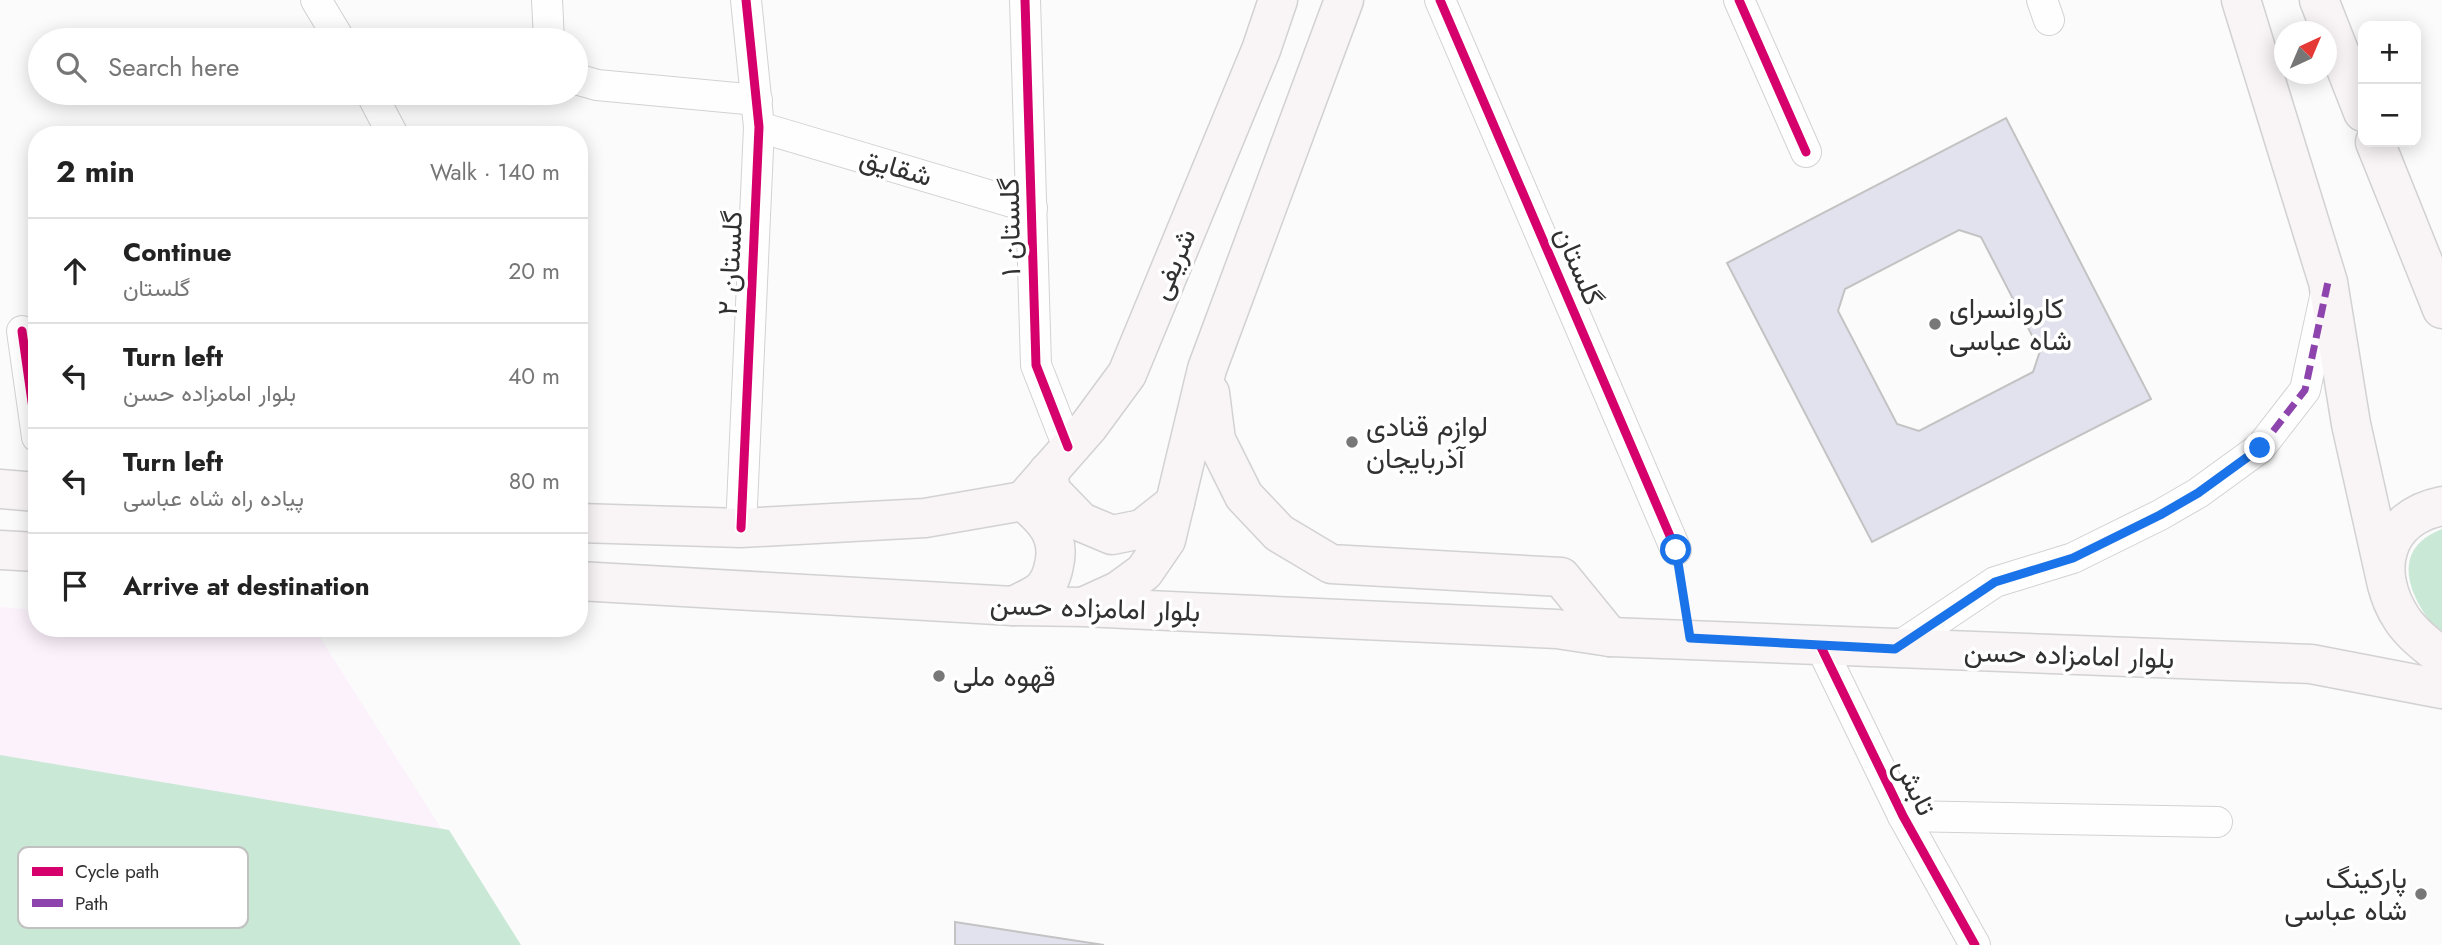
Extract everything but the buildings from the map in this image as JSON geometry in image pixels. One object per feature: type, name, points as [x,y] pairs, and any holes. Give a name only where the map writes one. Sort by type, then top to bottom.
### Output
[{"type":"main road","name":"شریفی","points":[[1023,501],[1088,427],[1127,374],[1261,50],[1278,0]]},
{"type":"main road","points":[[1083,607],[1118,591],[1144,572],[1166,540],[1207,369],[1344,0]]},
{"type":"main road","points":[[2241,0],[2328,282],[2351,424],[2387,585],[2403,621],[2442,657]]},
{"type":"main road","points":[[2319,0],[2358,99]]},
{"type":"main road","points":[[2377,147],[2442,309]]},
{"type":"main road","points":[[1207,369],[1216,440],[1244,496],[1279,533],[1331,564],[1561,577],[1611,637]]},
{"type":"main road","points":[[1058,459],[1051,491],[1081,522],[1112,534],[1142,529],[1175,503]]},
{"type":"main road","points":[[0,489],[28,491]]},
{"type":"main road","points":[[588,523],[741,528],[925,518],[1023,501],[1042,516],[1053,534],[1057,552],[1052,576],[1039,593],[1013,606]]},
{"type":"main road","points":[[2387,585],[2385,559],[2393,537],[2418,512],[2442,506]]},
{"type":"main road","points":[[0,550],[28,552]]},
{"type":"main road","name":"بلوار امامزاده حسن","points":[[588,582],[1013,606],[1557,629],[1611,637],[2311,664],[2442,689]]},
{"type":"street","points":[[316,0],[333,28]]},
{"type":"street","points":[[547,0],[548,28]]},
{"type":"street","name":"گلستان ۲","points":[[741,528],[758,114],[746,0]]},
{"type":"street","name":"گلستان ۱","points":[[1025,0],[1036,365],[1058,459]]},
{"type":"street","name":"گلستان","points":[[1440,0],[1676,550]]},
{"type":"street","points":[[1739,0],[1805,152]]},
{"type":"street","name":"شقایق","points":[[588,82],[758,114],[1032,208]]},
{"type":"street","points":[[377,105],[388,126]]},
{"type":"street","points":[[1895,649],[1995,582],[2073,558],[2160,515],[2198,493],[2260,448],[2305,390],[2328,282]]},
{"type":"street","points":[[22,331],[28,373]]},
{"type":"street","name":"تابش","points":[[1821,647],[1903,816],[1975,945]]},
{"type":"street","points":[[1903,816],[2217,822]]},
{"type":"path","points":[[1676,550],[1690,638]]},
{"type":"shaded area","points":[[0,607],[28,609],[28,637],[320,637],[515,945],[0,945]]},
{"type":"green space","points":[[2442,529],[2442,636],[2421,608],[2414,593],[2409,578],[2409,564],[2414,550],[2424,539]]},
{"type":"green space","points":[[0,755],[449,830],[521,945],[0,945]]},
{"type":"marked path","points":[[1895,649],[1995,582],[2073,558],[2160,515],[2198,493],[2260,448],[2305,390],[2328,282]]},
{"type":"cycle path","points":[[741,528],[759,127],[746,0]]},
{"type":"cycle path","points":[[1025,0],[1036,365],[1068,447]]},
{"type":"cycle path","points":[[1440,0],[1676,550]]},
{"type":"cycle path","points":[[1739,0],[1806,152]]},
{"type":"cycle path","points":[[22,331],[28,373]]},
{"type":"cycle path","points":[[1821,647],[1903,816],[1975,945]]},
{"type":"place","name":"کاروانسرای شاه عباسی","points":[[1935,324]]},
{"type":"place","name":"لوازم قنادی آذربایجان","points":[[1352,442]]},
{"type":"place","name":"قهوه ملی","points":[[939,676]]},
{"type":"place","name":"پارکینگ شاه عباسی","points":[[2421,894]]},
{"type":"route","points":[[1676,550],[1690,638],[1895,649],[1995,582],[2073,558],[2160,515],[2198,493],[2260,448]]}]
